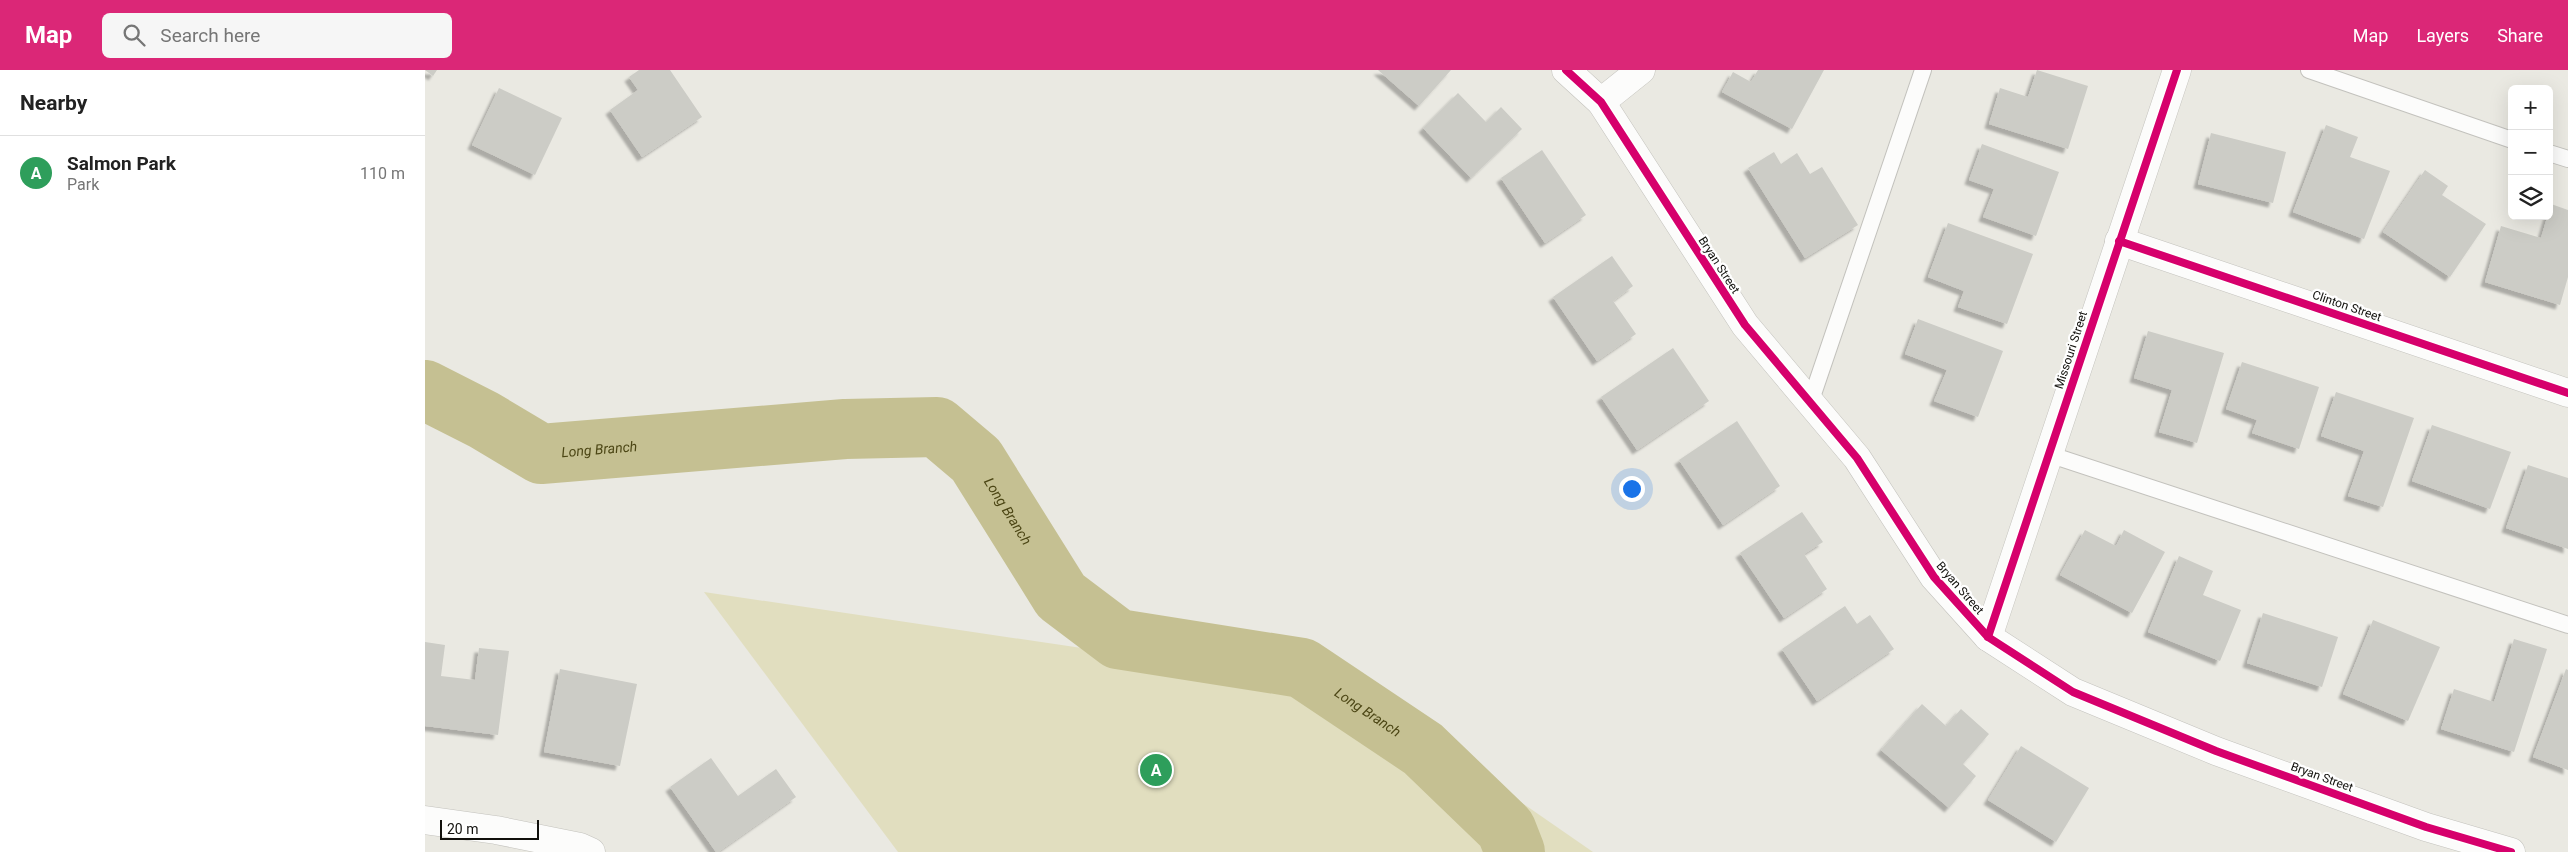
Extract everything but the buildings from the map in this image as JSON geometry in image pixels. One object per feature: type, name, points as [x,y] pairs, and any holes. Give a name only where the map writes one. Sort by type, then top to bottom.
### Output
[{"type":"street","name":"Bryan Street","points":[[1567,70],[1601,102],[1745,325],[1857,458],[1933,576],[1988,637],[2073,692],[2199,744],[2426,827],[2511,852]]},
{"type":"street","points":[[1601,102],[1641,70]]},
{"type":"street","name":"Missouri Street","points":[[1988,637],[2177,70]]},
{"type":"street","name":"Clinton Street","points":[[2119,241],[2568,393]]},
{"type":"street","points":[[425,820],[496,830],[580,847],[591,852]]},
{"type":"lane","points":[[1810,403],[1923,70]]},
{"type":"lane","points":[[2309,70],[2508,139]]},
{"type":"lane","points":[[2553,154],[2568,159]]},
{"type":"lane","points":[[2048,454],[2568,625]]},
{"type":"shaded area","points":[[704,592],[1357,689],[1593,852],[898,852]]},
{"type":"waterway","name":"Long Branch","points":[[425,390],[484,420],[541,454],[845,429],[937,427],[976,460],[1061,596],[1118,639],[1302,668],[1423,749],[1506,829],[1515,852]]},
{"type":"cycle path","points":[[1566,70],[1601,102],[1745,325],[1857,458],[1934,577],[1988,637],[2073,692],[2216,751],[2426,827],[2511,852]]},
{"type":"cycle path","points":[[1988,637],[2177,70]]},
{"type":"cycle path","points":[[2119,241],[2568,393]]},
{"type":"place","name":"Salmon Park","points":[[1156,770]]}]
